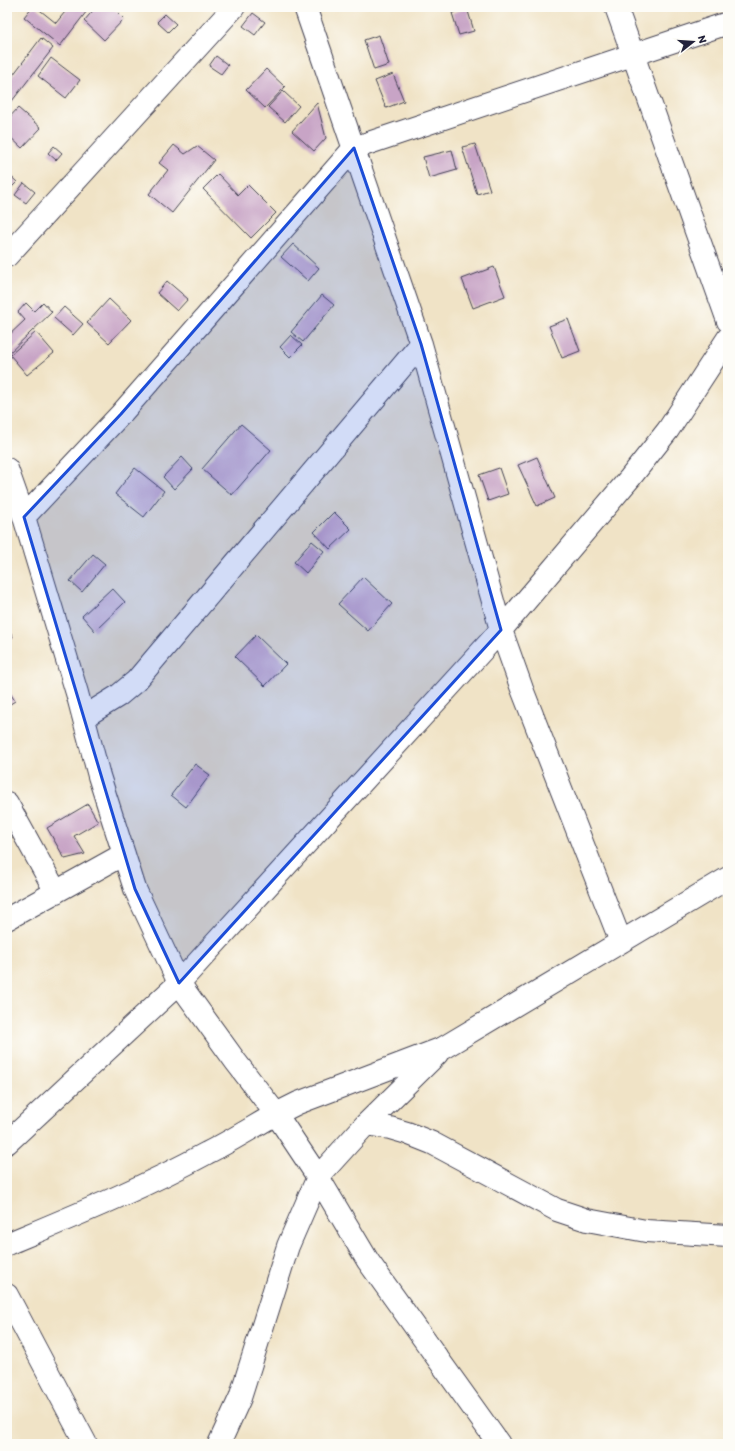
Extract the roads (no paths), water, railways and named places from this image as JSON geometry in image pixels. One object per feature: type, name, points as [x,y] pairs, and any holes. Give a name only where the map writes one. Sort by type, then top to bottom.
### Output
[{"type":"street","points":[[7,256],[234,7]]},
{"type":"street","points":[[305,7],[421,344],[501,630],[522,689],[621,942]]},
{"type":"street","points":[[616,7],[728,321]]},
{"type":"street","points":[[24,517],[121,414],[354,148],[728,23]]},
{"type":"street","points":[[7,1143],[179,983],[501,630],[630,478],[668,430],[728,338]]},
{"type":"street","points":[[84,717],[118,696],[136,681],[421,344]]},
{"type":"street","points":[[7,469],[24,517],[84,717],[99,776],[135,889],[179,983],[236,1062],[276,1114],[318,1177],[368,1261],[498,1444]]},
{"type":"street","points":[[7,803],[56,892]]},
{"type":"street","points":[[7,919],[124,854]]},
{"type":"street","points":[[7,1244],[95,1207],[207,1154],[298,1103],[443,1048],[728,878]]},
{"type":"street","points":[[219,1444],[240,1398],[288,1246],[318,1177],[366,1124],[443,1048]]},
{"type":"street","points":[[366,1124],[390,1128],[432,1143],[557,1210],[587,1220],[646,1231],[728,1236]]},
{"type":"street","points":[[7,1295],[86,1444]]}]
